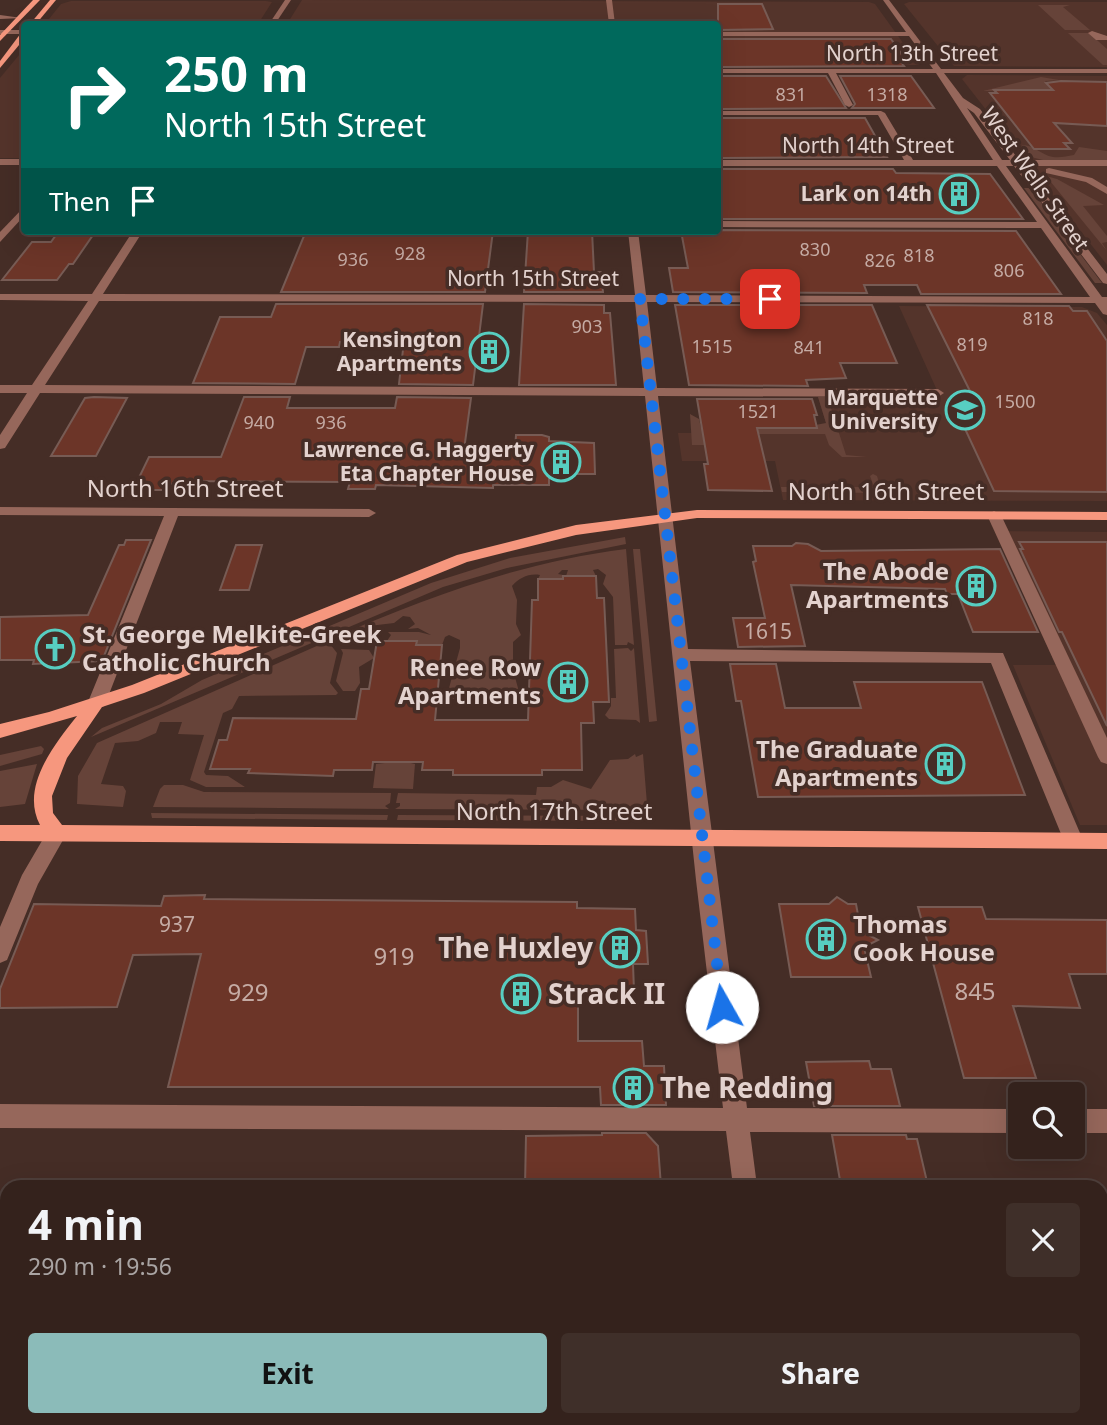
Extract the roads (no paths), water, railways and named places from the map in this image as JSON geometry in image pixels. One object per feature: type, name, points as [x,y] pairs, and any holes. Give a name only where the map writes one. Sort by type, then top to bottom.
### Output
[{"type":"main road","points":[[0,39],[3,32],[37,0]]},
{"type":"main road","points":[[36,21],[53,0]]},
{"type":"main road","points":[[0,66],[21,38]]},
{"type":"main road","name":"North 16th Street","points":[[0,732],[51,718],[163,679],[462,558],[576,530],[697,514],[1107,516]]},
{"type":"main road","points":[[57,833],[47,821],[42,809],[47,780],[57,759],[97,702]]},
{"type":"main road","name":"North 17th Street","points":[[0,833],[1107,841]]},
{"type":"street","points":[[274,21],[288,0]]},
{"type":"street","points":[[609,0],[612,21]]},
{"type":"street","name":"West Wells Street","points":[[886,0],[960,100],[966,116],[999,163],[1102,300],[1107,312]]},
{"type":"street","points":[[0,17],[19,18]]},
{"type":"street","points":[[3,32],[21,34]]},
{"type":"street","points":[[1107,33],[1092,33],[1099,38],[1107,38]]},
{"type":"street","points":[[721,34],[912,34]]},
{"type":"street","name":"North 13th Street","points":[[721,71],[1107,72]]},
{"type":"street","points":[[831,71],[849,105]]},
{"type":"street","name":"West Wells Street","points":[[960,100],[977,111],[1107,281]]},
{"type":"street","points":[[721,113],[881,113],[911,164]]},
{"type":"street","points":[[0,162],[21,162]]},
{"type":"street","name":"North 14th Street","points":[[721,163],[1018,163]]},
{"type":"street","points":[[1018,163],[1107,163]]},
{"type":"street","points":[[1018,163],[1089,180],[1107,191]]},
{"type":"street","points":[[0,239],[21,214]]},
{"type":"street","points":[[0,222],[15,222]]},
{"type":"street","points":[[721,224],[1044,225]]},
{"type":"street","points":[[0,445],[135,235]]},
{"type":"street","points":[[634,235],[664,517],[744,1180]]},
{"type":"street","name":"North 15th Street","points":[[0,297],[1102,300]]},
{"type":"street","points":[[0,389],[938,393]]},
{"type":"street","points":[[0,411],[22,411]]},
{"type":"street","name":"North 16th Street","points":[[0,511],[369,513]]},
{"type":"street","points":[[97,702],[173,512]]},
{"type":"street","points":[[994,515],[1107,757]]},
{"type":"street","points":[[681,655],[997,657],[1073,840]]},
{"type":"street","points":[[0,953],[29,881],[57,833]]},
{"type":"street","points":[[0,1116],[1008,1121]]},
{"type":"street","points":[[1085,1121],[1107,1122]]},
{"type":"place","name":"Lark on 14th","points":[[959,194]]},
{"type":"place","name":"Kensington Apartments","points":[[489,352]]},
{"type":"place","name":"Marquette University","points":[[965,410]]},
{"type":"place","name":"Lawrence G. Haggerty Eta Chapter House","points":[[561,462]]},
{"type":"place","name":"The Abode Apartments","points":[[976,586]]},
{"type":"place","name":"St. George Melkite-Greek Catholic Church","points":[[55,649]]},
{"type":"place","name":"Renee Row Apartments","points":[[568,682]]},
{"type":"place","name":"The Graduate Apartments","points":[[945,764]]},
{"type":"place","name":"Thomas Cook House","points":[[826,939]]},
{"type":"place","name":"The Huxley","points":[[620,948]]},
{"type":"place","name":"Strack II","points":[[521,994]]},
{"type":"place","name":"The Redding","points":[[633,1088]]}]
